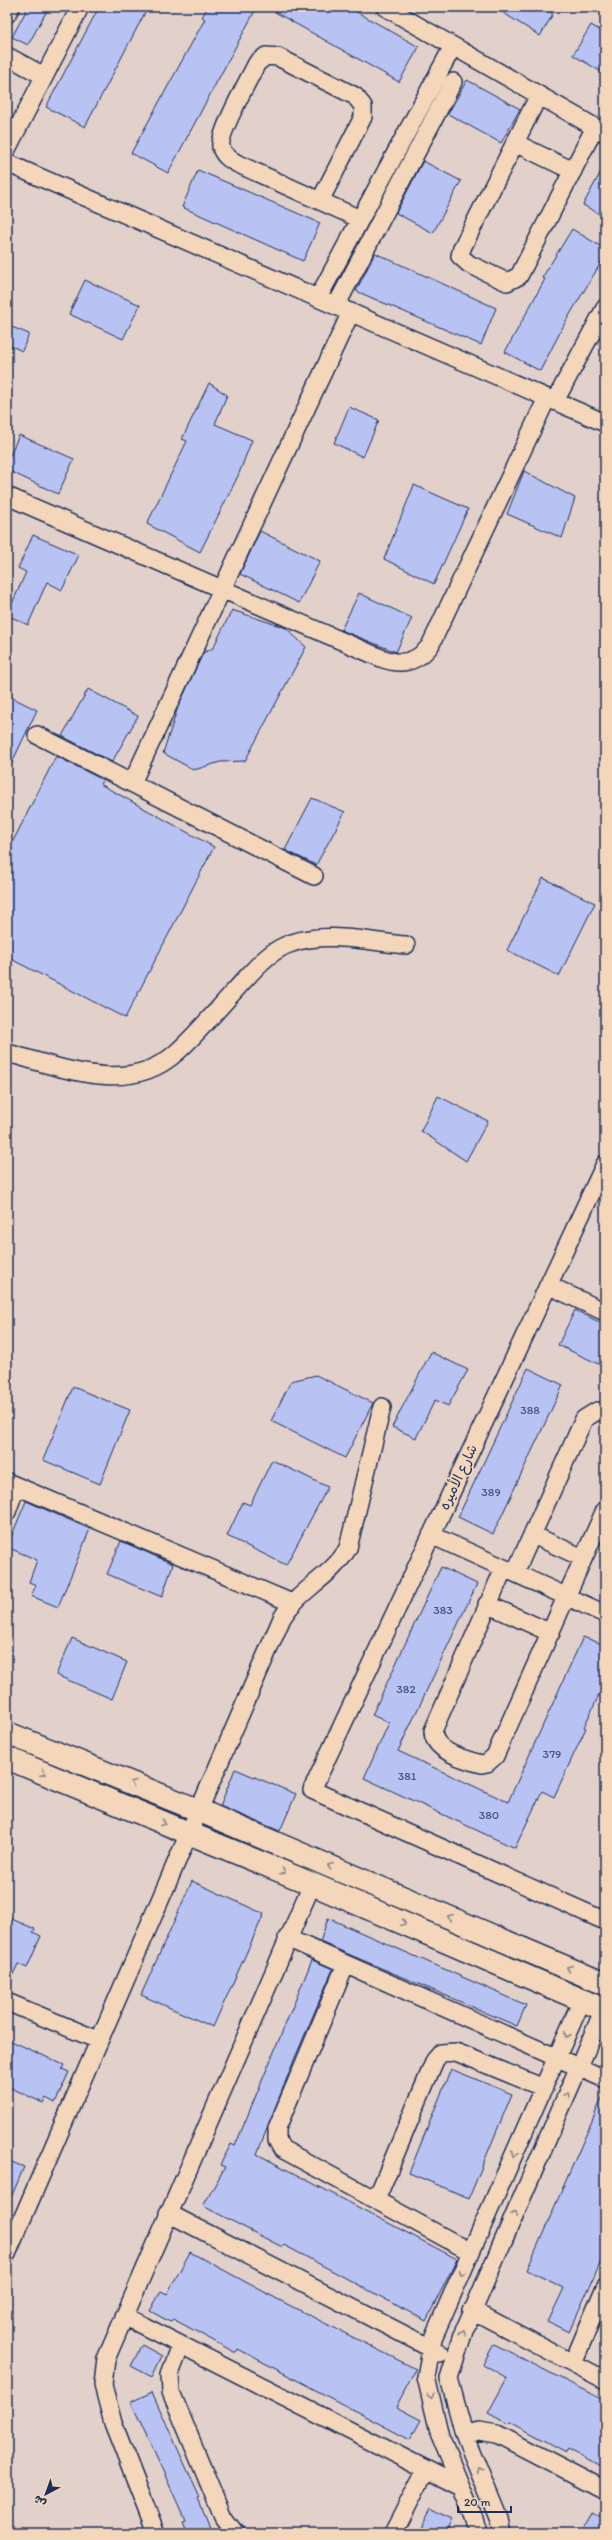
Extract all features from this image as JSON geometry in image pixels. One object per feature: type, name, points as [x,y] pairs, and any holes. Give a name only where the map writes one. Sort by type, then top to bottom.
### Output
[{"type":"street","points":[[7,14],[10,7]]},
{"type":"street","points":[[7,149],[80,7]]},
{"type":"street","points":[[385,7],[539,95],[600,130],[572,171],[516,280],[507,282],[469,264],[460,256],[462,248],[539,95]]},
{"type":"street","points":[[318,298],[453,46]]},
{"type":"street","points":[[7,56],[44,76]]},
{"type":"street","points":[[320,201],[363,118],[363,106],[356,96],[278,57],[266,56],[261,59],[254,68],[224,130],[221,147],[230,160],[320,201],[360,219]]},
{"type":"street","points":[[132,783],[222,589],[344,309],[453,82]]},
{"type":"street","points":[[515,143],[572,171]]},
{"type":"street","points":[[7,163],[605,423]]},
{"type":"street","points":[[7,496],[392,662],[402,663],[414,661],[423,655],[430,646],[551,400],[605,308]]},
{"type":"street","points":[[37,735],[314,876]]},
{"type":"street","points":[[7,1053],[89,1075],[108,1077],[144,1072],[176,1053],[265,958],[291,943],[320,938],[406,945]]},
{"type":"street","name":"شارع الأميره","points":[[605,1164],[312,1790],[605,1920]]},
{"type":"street","points":[[548,1285],[605,1312]]},
{"type":"street","points":[[9,2244],[282,1618],[292,1603],[328,1574],[348,1548],[382,1408]]},
{"type":"street","points":[[605,1413],[592,1413],[584,1420],[532,1535],[510,1571],[487,1604],[435,1726],[433,1737],[439,1746],[476,1763],[482,1764],[492,1760],[551,1633],[605,1510]]},
{"type":"street","points":[[7,1512],[12,1484],[292,1603]]},
{"type":"street","points":[[431,1535],[605,1614]]},
{"type":"street","points":[[532,1535],[583,1558]]},
{"type":"street","points":[[487,1604],[551,1633]]},
{"type":"street","points":[[7,1733],[198,1810],[605,1984]]},
{"type":"street","points":[[12,1763],[312,1884],[605,2010],[472,2310],[449,2378],[464,2434],[499,2519],[502,2533]]},
{"type":"street","points":[[156,2533],[113,2423],[103,2385],[106,2359],[287,1938],[312,1884]]},
{"type":"street","points":[[287,1938],[605,2079]]},
{"type":"street","points":[[346,1964],[277,2128],[277,2140],[282,2149],[471,2252]]},
{"type":"street","points":[[478,2533],[440,2436],[426,2377],[433,2338],[582,2000]]},
{"type":"street","points":[[7,2002],[98,2040]]},
{"type":"street","points":[[376,2200],[435,2060],[441,2053],[456,2052],[544,2088]]},
{"type":"street","points":[[168,2213],[455,2360]]},
{"type":"street","points":[[573,2363],[605,2286]]},
{"type":"street","points":[[472,2310],[605,2380]]},
{"type":"street","points":[[124,2316],[461,2487]]},
{"type":"street","points":[[182,2345],[170,2374],[171,2392],[223,2517],[235,2533]]},
{"type":"street","points":[[464,2434],[479,2432],[497,2434],[605,2490]]},
{"type":"street","points":[[393,2533],[426,2469]]},
{"type":"building","points":[[28,7],[49,7],[28,45],[12,37]]},
{"type":"building","points":[[99,7],[148,7],[85,127],[46,107]]},
{"type":"building","points":[[208,7],[257,7],[168,173],[131,153],[205,19],[202,17]]},
{"type":"building","points":[[266,7],[348,7],[419,47],[399,82]]},
{"type":"building","points":[[494,7],[542,7],[553,14],[540,36]]},
{"type":"building","points":[[591,25],[605,33],[605,74],[573,55]]},
{"type":"building","points":[[467,80],[520,109],[501,143],[448,114]]},
{"type":"building","points":[[423,161],[461,181],[433,233],[396,213]]},
{"type":"building","points":[[605,164],[605,217],[583,205]]},
{"type":"building","points":[[198,170],[320,223],[303,261],[182,207]]},
{"type":"building","points":[[572,229],[605,249],[605,256],[566,321],[540,371],[505,352],[545,279],[542,278]]},
{"type":"building","points":[[375,253],[496,308],[481,345],[356,291]]},
{"type":"building","points":[[85,280],[140,305],[123,339],[69,314]]},
{"type":"building","points":[[7,325],[29,334],[22,351],[7,344]]},
{"type":"building","points":[[209,383],[227,395],[215,424],[252,440],[238,476],[200,552],[147,524],[187,441],[182,439]]},
{"type":"building","points":[[349,407],[379,420],[363,457],[334,443]]},
{"type":"building","points":[[19,435],[74,459],[58,494],[7,470],[7,462]]},
{"type":"building","points":[[524,471],[575,498],[562,538],[507,514]]},
{"type":"building","points":[[414,485],[468,509],[434,584],[384,559]]},
{"type":"building","points":[[260,531],[320,561],[299,603],[240,574]]},
{"type":"building","points":[[33,535],[79,555],[62,590],[47,582],[28,625],[7,615],[26,572],[18,568]]},
{"type":"building","points":[[359,593],[412,618],[396,652],[341,630]]},
{"type":"building","points":[[232,610],[286,628],[306,647],[245,761],[220,762],[194,770],[163,753],[178,707],[203,653],[213,648]]},
{"type":"building","points":[[88,689],[138,716],[112,762],[62,736]]},
{"type":"building","points":[[7,695],[37,710],[7,773]]},
{"type":"building","points":[[56,756],[103,780],[100,784],[214,847],[125,1018],[7,957],[7,853]]},
{"type":"building","points":[[312,798],[345,812],[316,865],[285,850]]},
{"type":"building","points":[[543,878],[595,903],[559,976],[507,950]]},
{"type":"building","points":[[438,1096],[488,1121],[466,1161],[421,1131]]},
{"type":"building","points":[[575,1310],[605,1325],[605,1367],[558,1345]]},
{"type":"building","points":[[431,1352],[468,1370],[448,1406],[435,1400],[416,1438],[392,1427]]},
{"type":"building","points":[[528,1368],[563,1385],[493,1534],[458,1517]]},
{"type":"building","points":[[316,1375],[373,1403],[345,1458],[271,1421],[291,1381]]},
{"type":"building","points":[[73,1387],[130,1410],[100,1484],[43,1460]]},
{"type":"building","points":[[272,1460],[328,1487],[286,1565],[227,1536],[243,1502],[250,1505]]},
{"type":"building","points":[[26,1501],[90,1529],[58,1607],[31,1596],[36,1585],[29,1582],[37,1560],[7,1547]]},
{"type":"building","points":[[121,1541],[173,1564],[162,1597],[107,1574]]},
{"type":"building","points":[[441,1567],[477,1584],[398,1751],[508,1802],[583,1637],[605,1645],[605,1682],[584,1727],[586,1728],[554,1797],[542,1791],[515,1848],[364,1778],[389,1723],[372,1715]]},
{"type":"building","points":[[72,1638],[127,1662],[112,1699],[56,1675]]},
{"type":"building","points":[[235,1769],[296,1794],[280,1831],[220,1806]]},
{"type":"building","points":[[192,1881],[264,1914],[213,2027],[141,1995]]},
{"type":"building","points":[[7,1917],[35,1929],[33,1932],[41,1936],[27,1968],[18,1964],[7,1987]]},
{"type":"building","points":[[328,1918],[526,2005],[517,2026],[320,1942]]},
{"type":"building","points":[[312,1960],[333,1969],[294,2060],[257,2154],[457,2259],[426,2321],[284,2245],[282,2247],[203,2206],[225,2167],[220,2165],[231,2144],[235,2146]]},
{"type":"building","points":[[7,2039],[64,2065],[62,2069],[69,2072],[55,2103],[46,2098],[43,2103],[7,2086]]},
{"type":"building","points":[[451,2069],[512,2094],[469,2198],[409,2173]]},
{"type":"building","points":[[605,2091],[605,2253],[569,2332],[548,2322],[564,2288],[527,2270]]},
{"type":"building","points":[[7,2160],[24,2167],[7,2207]]},
{"type":"building","points":[[190,2252],[281,2301],[416,2369],[396,2407],[421,2420],[410,2440],[238,2349],[236,2353],[173,2319],[170,2322],[150,2311],[161,2291],[167,2294]]},
{"type":"building","points":[[494,2344],[605,2401],[605,2469],[568,2449],[566,2452],[510,2422],[508,2424],[488,2413],[507,2378],[483,2364]]},
{"type":"building","points":[[142,2345],[162,2356],[152,2377],[131,2366]]},
{"type":"building","points":[[152,2392],[200,2498],[198,2499],[212,2533],[187,2533],[182,2521],[185,2520],[131,2402]]},
{"type":"building","points":[[431,2508],[452,2519],[445,2533],[428,2533],[420,2529]]},
{"type":"building","points":[[592,2512],[605,2519],[605,2533],[580,2533]]}]
